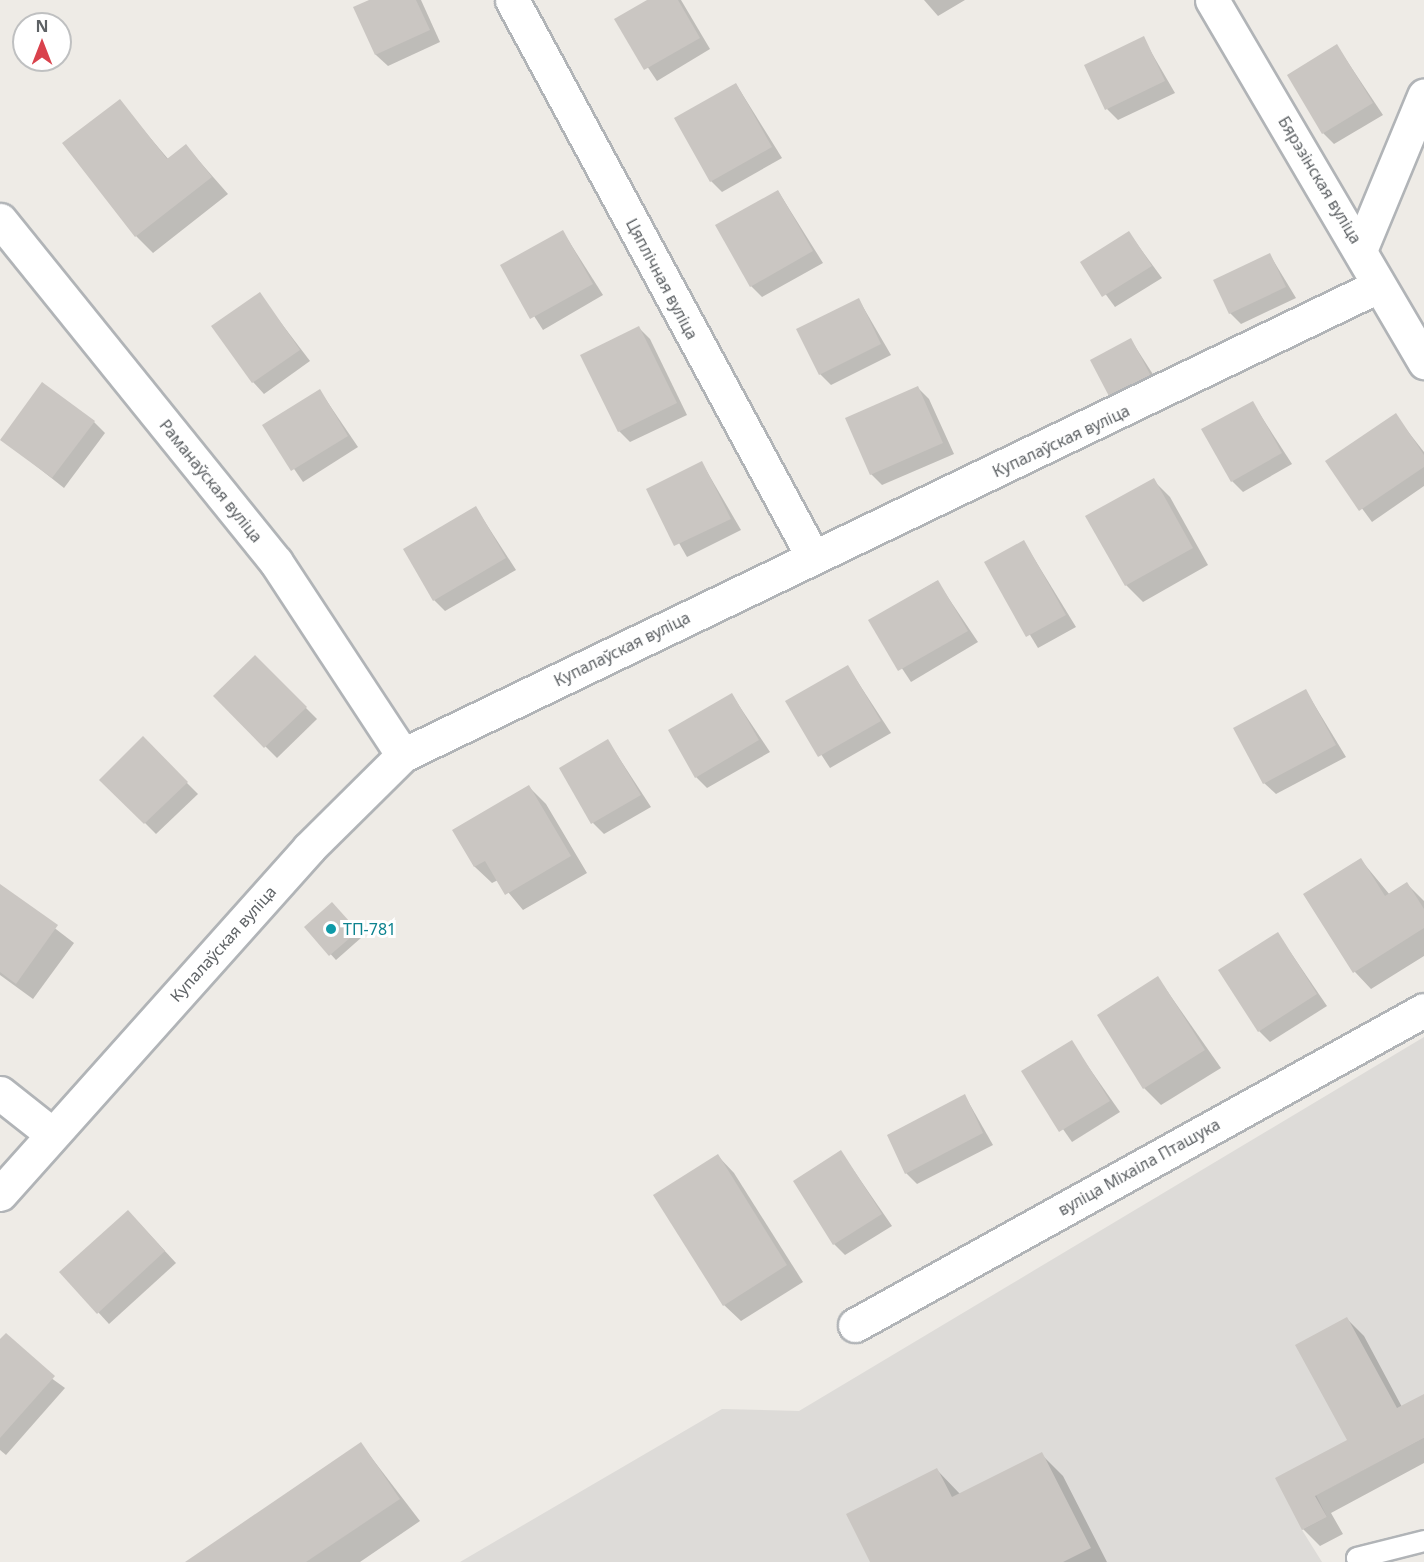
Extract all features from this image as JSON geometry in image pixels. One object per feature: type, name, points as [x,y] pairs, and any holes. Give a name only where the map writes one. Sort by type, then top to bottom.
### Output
[{"type":"street","name":"Цяплічная вуліца","points":[[512,0],[813,557]]},
{"type":"street","name":"Бярэзінская вуліца","points":[[1212,0],[1361,248],[1378,286],[1424,362]]},
{"type":"street","points":[[1361,248],[1424,96]]},
{"type":"street","name":"Раманаўская вуліца","points":[[0,220],[276,562],[403,755]]},
{"type":"street","name":"Купалаўская вуліца","points":[[0,1194],[309,848],[403,755],[1378,286]]},
{"type":"street","name":"вуліца Міхаіла Пташука","points":[[855,1325],[1424,1010]]},
{"type":"street","points":[[0,1093],[52,1134]]},
{"type":"lane","points":[[1359,1562],[1357,1558],[1424,1541]]},
{"type":"shaded area","points":[[1424,1037],[1424,1438],[1316,1495],[1327,1517],[1302,1530],[1322,1562],[460,1562],[722,1409],[799,1411]]},
{"type":"building","points":[[369,0],[416,0],[430,30],[375,55],[353,7]]},
{"type":"building","points":[[647,0],[678,0],[700,38],[644,70],[614,19]]},
{"type":"building","points":[[1144,36],[1165,81],[1105,110],[1084,65]]},
{"type":"building","points":[[1337,44],[1373,103],[1322,134],[1287,75]]},
{"type":"building","points":[[736,83],[772,147],[710,182],[674,118]]},
{"type":"building","points":[[120,99],[167,159],[186,144],[212,177],[135,237],[62,143]]},
{"type":"building","points":[[778,190],[813,251],[750,287],[715,225]]},
{"type":"building","points":[[563,230],[593,284],[530,319],[500,265]]},
{"type":"building","points":[[1129,231],[1152,266],[1102,297],[1080,262]]},
{"type":"building","points":[[1270,253],[1286,287],[1229,314],[1213,280]]},
{"type":"building","points":[[260,292],[300,350],[252,383],[211,326]]},
{"type":"building","points":[[859,298],[881,344],[819,375],[796,329]]},
{"type":"building","points":[[639,326],[677,403],[618,432],[580,355]]},
{"type":"building","points":[[1131,338],[1152,378],[1111,400],[1090,360]]},
{"type":"building","points":[[42,382],[95,421],[52,478],[0,440]]},
{"type":"building","points":[[918,386],[943,443],[870,475],[845,418]]},
{"type":"building","points":[[320,389],[348,436],[291,471],[262,425]]},
{"type":"building","points":[[1253,401],[1282,453],[1231,482],[1201,429]]},
{"type":"building","points":[[1396,413],[1424,455],[1424,467],[1359,511],[1325,461]]},
{"type":"building","points":[[702,461],[731,519],[674,546],[646,489]]},
{"type":"building","points":[[1154,478],[1193,548],[1125,586],[1085,516]]},
{"type":"building","points":[[476,506],[506,558],[433,601],[403,549]]},
{"type":"building","points":[[1024,540],[1066,615],[1026,637],[984,562]]},
{"type":"building","points":[[938,580],[968,631],[898,671],[868,620]]},
{"type":"building","points":[[255,655],[307,707],[264,748],[213,696]]},
{"type":"building","points":[[848,665],[881,721],[818,757],[785,701]]},
{"type":"building","points":[[1306,689],[1336,745],[1263,784],[1233,728]]},
{"type":"building","points":[[732,693],[759,740],[695,778],[668,730]]},
{"type":"building","points":[[143,736],[188,782],[144,824],[99,780]]},
{"type":"building","points":[[608,739],[641,795],[591,824],[559,768]]},
{"type":"building","points":[[529,785],[571,856],[505,895],[485,861],[474,867],[452,830]]},
{"type":"building","points":[[1361,858],[1385,896],[1407,882],[1424,909],[1424,928],[1353,973],[1303,894]]},
{"type":"building","points":[[0,884],[58,925],[16,984],[0,972]]},
{"type":"building","name":"ТП-781","points":[[332,902],[358,931],[329,956],[304,927]]},
{"type":"building","points":[[1278,932],[1317,994],[1258,1032],[1218,970]]},
{"type":"building","points":[[1158,976],[1205,1050],[1143,1089],[1097,1015]]},
{"type":"building","points":[[1072,1040],[1110,1101],[1059,1132],[1021,1071]]},
{"type":"building","points":[[965,1094],[983,1133],[905,1174],[887,1135]]},
{"type":"building","points":[[841,1150],[882,1214],[833,1245],[793,1181]]},
{"type":"building","points":[[718,1154],[787,1265],[723,1306],[653,1195]]},
{"type":"building","points":[[128,1210],[165,1251],[97,1314],[59,1272]]},
{"type":"building","points":[[1347,1317],[1397,1408],[1424,1394],[1424,1438],[1315,1496],[1327,1517],[1302,1530],[1275,1478],[1347,1440],[1295,1345]]},
{"type":"building","points":[[6,1333],[55,1376],[0,1438],[0,1339]]},
{"type":"building","points":[[361,1442],[400,1499],[306,1562],[185,1562]]},
{"type":"building","points":[[1042,1452],[1091,1548],[1063,1562],[870,1562],[846,1514],[937,1468],[952,1497]]},
{"type":"place","name":"ТП-781","points":[[331,929]]}]
